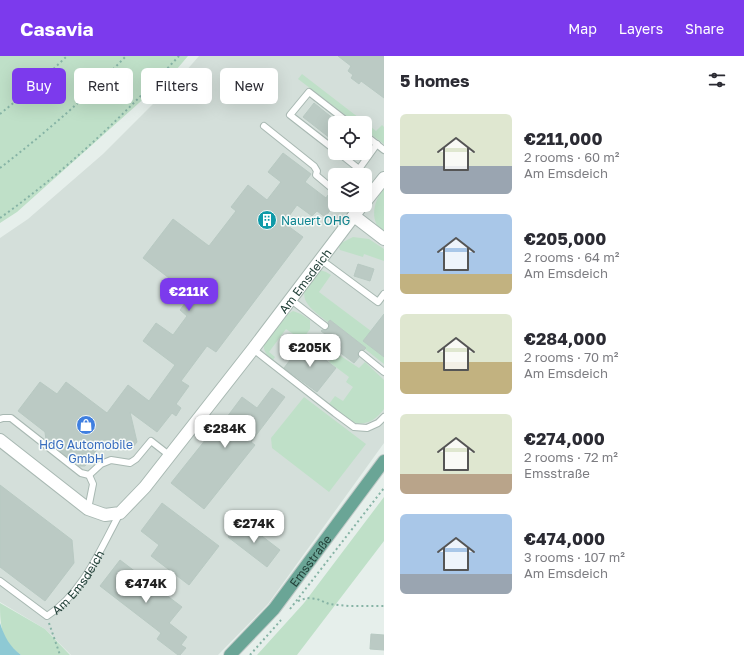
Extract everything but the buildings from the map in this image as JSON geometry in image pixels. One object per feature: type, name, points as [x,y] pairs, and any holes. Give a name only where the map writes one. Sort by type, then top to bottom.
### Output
[{"type":"main road","name":"Emsstraße","points":[[230,655],[274,609],[384,461]]},
{"type":"street","name":"Am Emsdeich","points":[[372,191],[384,178]]},
{"type":"street","name":"Am Emsdeich","points":[[120,513],[145,487],[253,349],[354,212]]},
{"type":"street","points":[[362,212],[384,239]]},
{"type":"street","points":[[0,440],[88,509],[105,515],[120,513]]},
{"type":"lane","points":[[328,145],[290,115],[309,92],[340,116]]},
{"type":"lane","points":[[264,126],[314,166],[317,171],[316,175],[328,185]]},
{"type":"lane","points":[[372,140],[384,150]]},
{"type":"lane","points":[[372,151],[377,144]]},
{"type":"lane","points":[[348,160],[359,168],[365,160]]},
{"type":"lane","points":[[320,259],[378,302],[384,294]]},
{"type":"lane","points":[[290,299],[325,326]]},
{"type":"lane","points":[[253,349],[354,427],[367,428],[378,423],[384,417]]},
{"type":"lane","points":[[362,354],[384,372]]},
{"type":"lane","points":[[0,419],[11,418],[81,473],[89,475]]},
{"type":"lane","points":[[89,475],[101,464],[111,460],[130,463],[136,459],[151,441],[169,455]]},
{"type":"lane","points":[[88,509],[93,484],[89,475]]},
{"type":"lane","name":"Am Emsdeich","points":[[0,581],[47,616],[58,609],[89,571],[120,513]]},
{"type":"path","points":[[0,114],[45,77],[67,56]]},
{"type":"path","points":[[0,168],[40,137],[126,56]]},
{"type":"path","points":[[0,218],[25,199],[103,133],[179,56]]},
{"type":"path","name":"Emsstraße","points":[[288,611],[384,488]]},
{"type":"path","points":[[296,601],[307,598],[317,599],[329,604],[349,606],[384,606]]},
{"type":"path","points":[[47,616],[60,655]]},
{"type":"path","points":[[250,655],[284,616]]},
{"type":"shaded area","points":[[199,56],[384,56],[384,443],[268,604],[218,655],[71,655],[45,629],[0,602],[0,238],[28,219],[103,154],[153,104],[212,104],[212,68],[188,68]]},
{"type":"green space","points":[[0,56],[188,56],[178,68],[141,68],[141,101],[17,212],[0,223]]},
{"type":"green space","points":[[302,74],[357,116],[347,116],[298,79]]},
{"type":"green space","points":[[382,125],[384,127],[384,144],[372,135],[372,128],[376,131]]},
{"type":"green space","points":[[384,187],[384,233],[376,223],[374,211],[380,193]]},
{"type":"green space","points":[[353,237],[369,239],[384,249],[384,261],[364,254],[363,257],[340,250],[339,247],[341,243]]},
{"type":"green space","points":[[320,270],[331,275],[319,292],[371,331],[382,347],[378,352],[384,357],[384,364],[330,320],[328,322],[320,316],[307,303],[304,293],[306,288]]},
{"type":"green space","points":[[293,311],[310,320],[310,329],[302,340],[286,329],[269,352],[275,357],[273,360],[265,352],[264,345],[288,314]]},
{"type":"green space","points":[[336,353],[359,368],[365,362],[384,380],[384,409],[373,420],[362,423],[350,421],[344,418],[329,404],[335,396],[343,401],[353,387],[346,382],[349,377],[329,362]]},
{"type":"green space","points":[[304,397],[366,444],[329,492],[272,448],[271,438]]},
{"type":"green space","points":[[384,497],[384,541],[297,655],[257,655],[304,603]]},
{"type":"green space","points":[[0,603],[45,629],[70,655],[21,655],[14,650],[9,644],[1,626]]},
{"type":"water","points":[[0,623],[8,641],[21,655],[0,655]]},
{"type":"place","name":"Nauert OHG","points":[[267,220]]},
{"type":"place","name":"HdG Automobile GmbH","points":[[86,425]]}]
